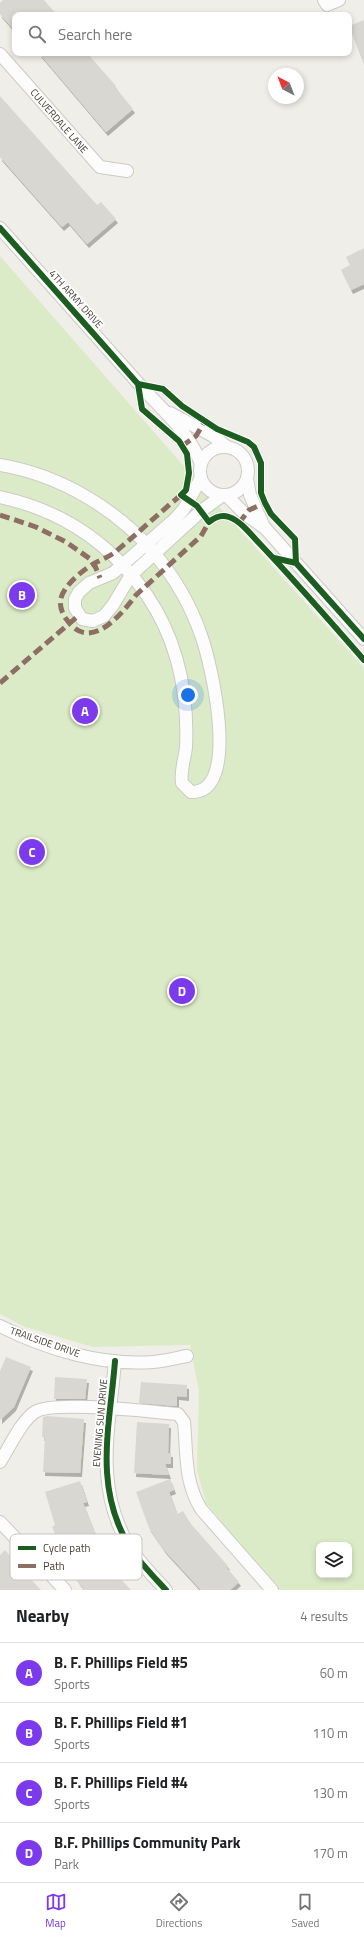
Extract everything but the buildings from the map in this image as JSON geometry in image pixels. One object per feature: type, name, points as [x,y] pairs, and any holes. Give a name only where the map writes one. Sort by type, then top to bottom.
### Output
[{"type":"street","points":[[325,3],[339,0]]},
{"type":"street","name":"CULVERDALE LANE","points":[[0,54],[100,167],[127,171]]},
{"type":"street","name":"4TH ARMY DRIVE","points":[[0,228],[190,440],[195,448],[201,464],[201,478],[209,490],[224,495],[246,515],[265,528],[364,639]]},
{"type":"street","name":"4TH ARMY DRIVE","points":[[162,409],[213,436],[227,446],[234,448],[245,458],[249,472],[247,480],[255,508],[265,528]]},
{"type":"street","points":[[201,464],[208,453],[214,449],[227,446]]},
{"type":"street","points":[[0,465],[43,477],[82,494],[117,518],[146,544],[171,576],[192,614],[200,633],[213,674],[218,714],[218,754],[216,774],[210,785],[198,792],[191,792],[182,783],[181,777],[186,746],[186,714],[180,673],[174,653],[158,615],[148,597],[131,575],[98,541],[71,523],[35,507],[0,497]]},
{"type":"street","points":[[201,478],[184,509],[111,574],[89,583],[79,592],[74,603],[78,616],[90,621],[100,618],[113,606],[131,575],[154,553],[200,511],[224,495],[235,493],[247,480]]},
{"type":"street","name":"TRAILSIDE DRIVE","points":[[0,1326],[58,1349],[115,1361],[153,1362],[187,1356]]},
{"type":"street","name":"EVENING SUN DRIVE","points":[[115,1361],[106,1463],[107,1486],[124,1534]]},
{"type":"street","points":[[0,1462],[28,1419],[42,1408],[111,1409],[178,1414],[184,1422],[188,1481],[194,1499],[272,1590]]},
{"type":"street","points":[[0,1522],[11,1534]]},
{"type":"street","name":"EVENING SUN DRIVE","points":[[142,1563],[166,1590]]},
{"type":"street","points":[[55,1580],[65,1590]]},
{"type":"green space","points":[[0,256],[230,519],[364,668],[364,1590],[280,1590],[206,1503],[197,1470],[199,1391],[190,1345],[93,1347],[25,1327],[0,1314]]},
{"type":"marked path","points":[[182,446],[196,436],[205,421]]},
{"type":"marked path","points":[[181,495],[114,553],[85,569],[66,588],[61,598],[61,609],[65,618],[76,629],[85,633],[95,632],[114,620],[136,595],[201,536],[209,522]]},
{"type":"marked path","points":[[239,523],[249,510],[265,503]]},
{"type":"marked path","points":[[0,515],[36,527],[66,542],[93,561],[100,578]]},
{"type":"marked path","points":[[0,683],[78,616]]},
{"type":"cycle path","points":[[0,228],[138,384]]},
{"type":"cycle path","points":[[138,384],[142,409],[179,441],[187,454],[189,473],[186,490],[181,495],[197,506],[209,522],[216,517],[223,516],[229,517],[242,525],[300,587],[364,660]]},
{"type":"cycle path","points":[[138,384],[163,389],[182,406],[217,429],[248,442],[254,447],[261,463],[261,493],[265,503],[271,514],[295,539],[296,563],[274,558]]},
{"type":"cycle path","points":[[296,563],[364,639]]},
{"type":"cycle path","points":[[115,1361],[108,1432],[107,1478],[111,1500],[118,1523],[123,1534]]},
{"type":"cycle path","points":[[142,1563],[166,1590]]},
{"type":"place","name":"B. F. Phillips Field #1","points":[[22,595]]},
{"type":"place","name":"B. F. Phillips Field #5","points":[[85,711]]},
{"type":"place","name":"B. F. Phillips Field #4","points":[[32,852]]},
{"type":"place","name":"B.F. Phillips Community Park","points":[[182,991]]}]
